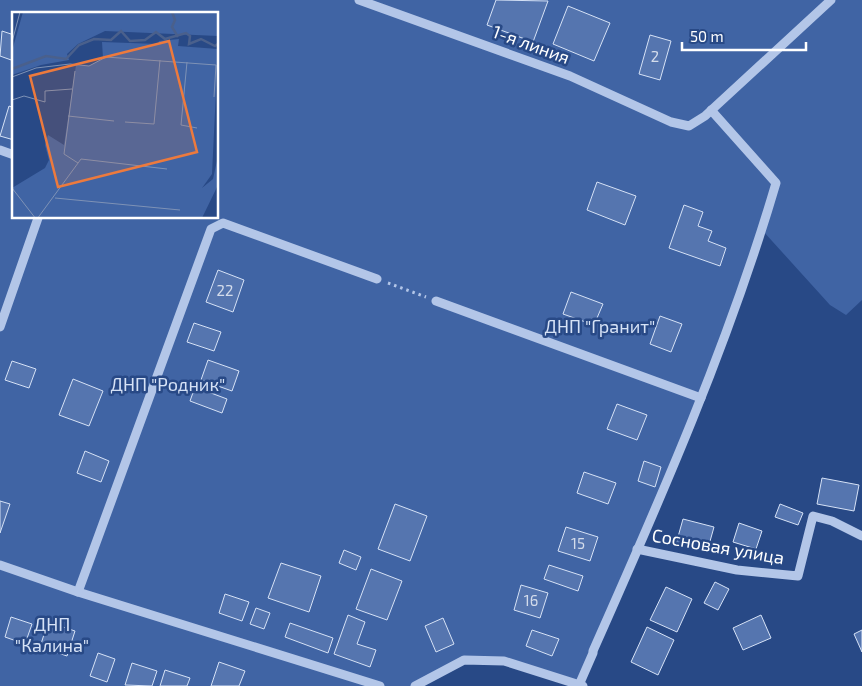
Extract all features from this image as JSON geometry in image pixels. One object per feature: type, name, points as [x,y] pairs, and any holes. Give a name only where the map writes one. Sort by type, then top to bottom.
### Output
[{"type":"street","name":"1-я линия","points":[[359,0],[570,76],[671,122],[689,126],[711,110]]},
{"type":"street","points":[[415,686],[464,660],[504,661],[581,685],[593,652],[701,398],[755,252],[776,183],[711,110],[831,0]]},
{"type":"street","points":[[0,150],[12,154]]},
{"type":"street","points":[[0,327],[38,219]]},
{"type":"street","points":[[78,592],[211,229],[215,225],[224,223],[377,279]]},
{"type":"street","points":[[436,301],[701,398]]},
{"type":"street","name":"Сосновая улица","points":[[637,549],[737,570],[798,576],[812,516],[832,521],[862,536]]},
{"type":"street","points":[[0,565],[78,592],[380,686]]},
{"type":"path","points":[[377,279],[436,301]]},
{"type":"green space","points":[[0,0],[862,0],[862,300],[846,315],[830,305],[763,231],[713,366],[579,686],[504,661],[464,660],[415,686],[0,686]]},
{"type":"building","points":[[496,0],[548,1],[533,42],[487,25]]},
{"type":"building","points":[[568,6],[610,23],[594,61],[553,44]]},
{"type":"building","points":[[2,31],[12,34],[12,60],[0,56]]},
{"type":"building","points":[[650,35],[671,41],[660,80],[639,74]]},
{"type":"building","points":[[9,106],[12,107],[12,139],[0,136]]},
{"type":"building","points":[[597,182],[636,196],[625,225],[587,210]]},
{"type":"building","points":[[684,205],[703,212],[698,226],[712,231],[708,241],[726,248],[720,266],[669,248]]},
{"type":"building","points":[[218,270],[244,280],[233,312],[206,302]]},
{"type":"building","points":[[571,292],[603,304],[594,325],[563,314]]},
{"type":"building","points":[[660,316],[682,324],[671,352],[650,344]]},
{"type":"building","points":[[194,323],[221,332],[214,351],[187,342]]},
{"type":"building","points":[[208,360],[239,371],[232,391],[201,380]]},
{"type":"building","points":[[12,361],[36,369],[29,388],[5,380]]},
{"type":"building","points":[[73,379],[103,391],[89,426],[59,415]]},
{"type":"building","points":[[195,387],[227,399],[222,413],[190,401]]},
{"type":"building","points":[[617,404],[647,415],[637,440],[607,429]]},
{"type":"building","points":[[85,451],[109,461],[101,482],[77,473]]},
{"type":"building","points":[[644,461],[661,467],[655,487],[638,481]]},
{"type":"building","points":[[584,472],[616,483],[608,504],[577,493]]},
{"type":"building","points":[[822,478],[859,485],[854,511],[817,504]]},
{"type":"building","points":[[0,501],[10,504],[0,533]]},
{"type":"building","points":[[395,504],[427,516],[410,561],[378,549]]},
{"type":"building","points":[[780,504],[803,513],[798,525],[775,517]]},
{"type":"building","points":[[683,519],[714,527],[707,552],[676,544]]},
{"type":"building","points":[[739,523],[762,531],[756,549],[733,542]]},
{"type":"building","points":[[566,527],[598,537],[590,561],[558,551]]},
{"type":"building","points":[[344,550],[361,557],[356,570],[339,563]]},
{"type":"building","points":[[281,563],[321,576],[309,612],[268,598]]},
{"type":"building","points":[[549,565],[583,576],[578,591],[544,579]]},
{"type":"building","points":[[371,569],[402,581],[387,620],[356,609]]},
{"type":"building","points":[[715,582],[729,589],[718,610],[704,603]]},
{"type":"building","points":[[521,585],[548,593],[540,618],[514,610]]},
{"type":"building","points":[[666,587],[692,599],[677,632],[650,620]]},
{"type":"building","points":[[225,594],[249,602],[242,621],[219,613]]},
{"type":"building","points":[[256,608],[270,613],[264,629],[250,624]]},
{"type":"building","points":[[348,615],[365,622],[357,644],[376,650],[370,667],[334,654]]},
{"type":"building","points":[[761,615],[771,638],[743,650],[733,628]]},
{"type":"building","points":[[11,617],[32,624],[25,644],[5,637]]},
{"type":"building","points":[[443,618],[454,644],[436,652],[425,626]]},
{"type":"building","points":[[48,622],[75,631],[67,656],[40,647]]},
{"type":"building","points":[[290,623],[333,638],[328,653],[285,637]]},
{"type":"building","points":[[647,627],[674,640],[658,675],[631,662]]},
{"type":"building","points":[[532,630],[559,639],[552,656],[526,646]]},
{"type":"building","points":[[862,630],[862,652],[854,634]]},
{"type":"building","points":[[98,653],[115,659],[107,682],[90,676]]},
{"type":"building","points":[[219,662],[245,671],[239,686],[211,686]]},
{"type":"building","points":[[132,663],[157,671],[152,686],[125,685]]},
{"type":"building","points":[[165,670],[190,678],[187,686],[160,686]]},
{"type":"park label","name":"ДНП \"Гранит\"","points":[[600,327]]},
{"type":"park label","name":"ДНП \"Родник\"","points":[[168,385]]},
{"type":"park label","name":"ДНП \"Калина\"","points":[[52,635]]}]
